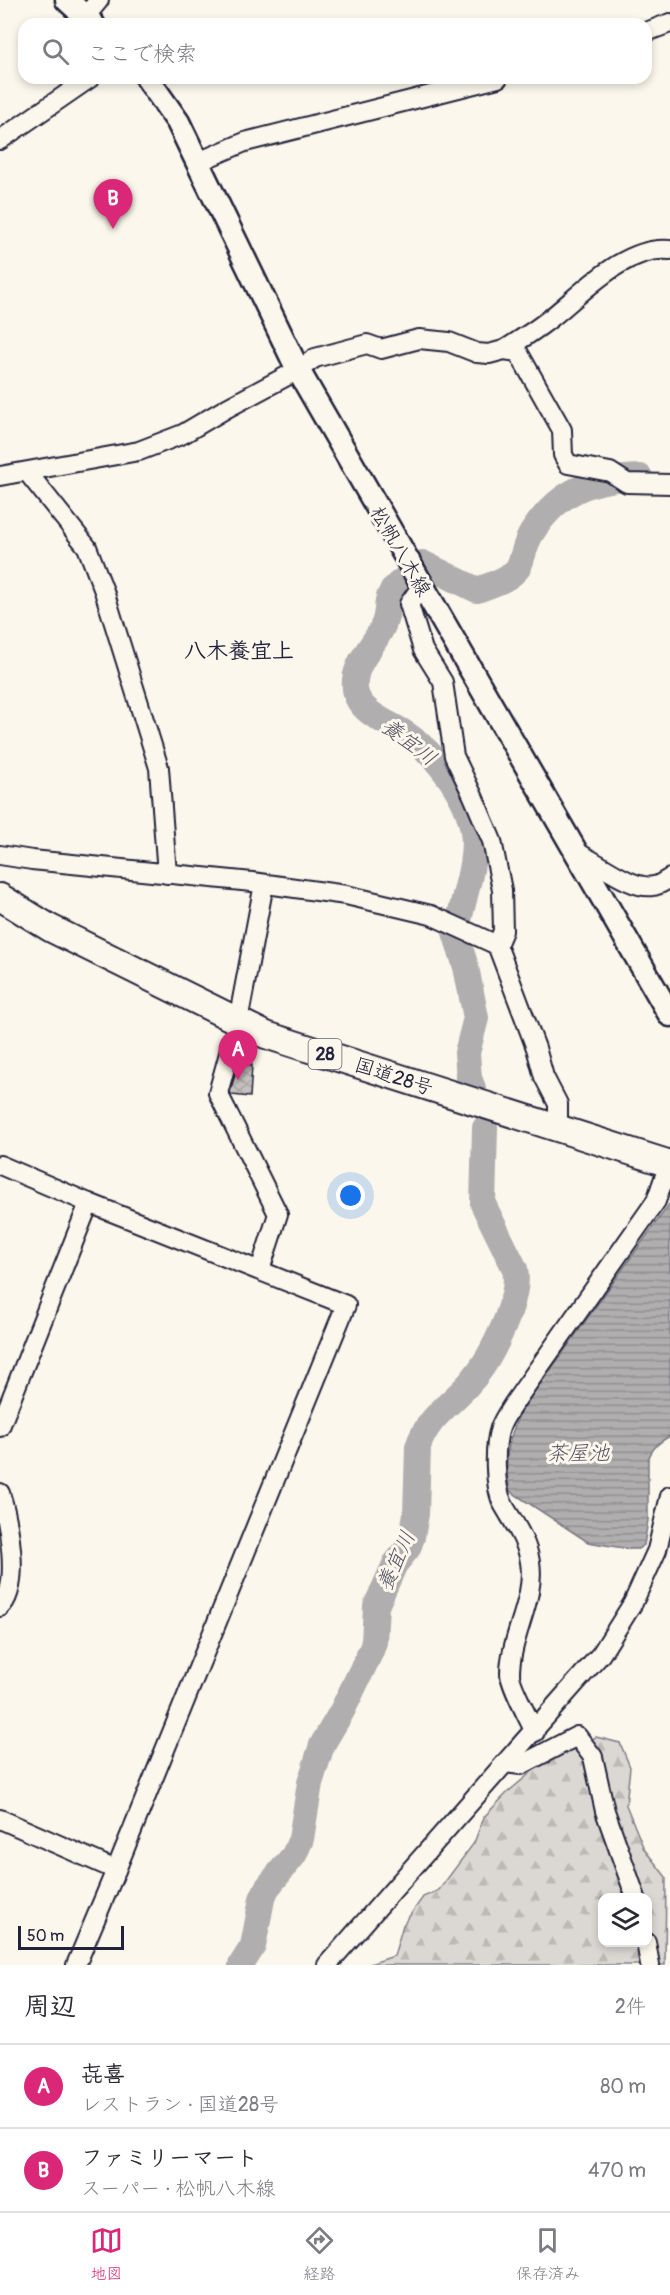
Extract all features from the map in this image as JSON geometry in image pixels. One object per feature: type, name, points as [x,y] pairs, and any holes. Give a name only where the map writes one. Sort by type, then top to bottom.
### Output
[{"type":"highway","name":"国道28号","points":[[0,897],[50,928],[266,1035],[670,1164]]},
{"type":"main road","points":[[67,0],[92,14]]},
{"type":"main road","name":"松帆八木線","points":[[151,84],[178,122],[298,370],[421,587],[670,1015]]},
{"type":"street","points":[[652,30],[670,23]]},
{"type":"street","points":[[0,140],[81,84]]},
{"type":"street","points":[[198,162],[245,142],[474,84]]},
{"type":"street","points":[[0,476],[28,473],[139,451],[183,434],[298,370],[315,358],[367,344],[381,350],[419,339],[449,342],[477,353],[489,354],[504,350],[546,322],[605,272],[634,256],[663,249],[670,250]]},
{"type":"street","points":[[504,350],[518,352],[562,430],[563,455],[568,464],[610,472],[627,483],[670,484]]},
{"type":"street","points":[[28,473],[87,547],[104,591],[159,768],[167,874]]},
{"type":"street","points":[[421,587],[409,604],[423,650],[443,682],[454,756],[492,841],[502,890],[503,930],[497,945],[536,1048],[544,1077],[558,1104],[558,1128]]},
{"type":"street","points":[[576,852],[628,882],[652,887],[670,878]]},
{"type":"street","points":[[0,855],[346,895],[431,915],[497,945]]},
{"type":"street","points":[[260,1270],[278,1214],[218,1093],[238,1021],[264,884]]},
{"type":"street","points":[[535,1732],[509,1676],[513,1649],[529,1587],[530,1561],[516,1522],[502,1502],[496,1468],[501,1427],[514,1403],[656,1201],[670,1164]]},
{"type":"street","points":[[0,1165],[89,1203],[346,1305],[76,1965]]},
{"type":"street","points":[[0,1427],[89,1203]]},
{"type":"street","points":[[0,1493],[9,1530],[11,1581],[5,1603],[0,1607]]},
{"type":"street","points":[[327,1965],[602,1654],[633,1603],[657,1550],[670,1496]]},
{"type":"street","points":[[505,1763],[521,1765],[577,1736],[593,1757],[605,1811],[634,1893]]},
{"type":"street","points":[[0,1819],[116,1870]]},
{"type":"street","points":[[647,1947],[650,1965]]},
{"type":"green space","points":[[596,1737],[620,1743],[630,1767],[626,1805],[644,1849],[666,1877],[665,1965],[367,1965],[394,1956],[403,1925],[423,1897],[439,1890],[474,1843],[484,1817],[535,1769],[566,1749]]},
{"type":"water","name":"茶屋池","points":[[670,1203],[670,1436],[656,1446],[648,1460],[648,1520],[644,1545],[638,1549],[629,1549],[588,1542],[510,1491],[507,1460],[510,1441],[521,1411]]},
{"type":"building","points":[[238,1064],[252,1065],[250,1097],[232,1095],[230,1092]]},
{"type":"waterway","name":"養宜川","points":[[422,563],[477,590],[493,584],[510,576],[518,568],[531,534],[553,507],[565,497],[591,484],[640,477]]},
{"type":"waterway","name":"養宜川","points":[[403,580],[391,592],[385,620],[360,664],[355,689],[365,708],[409,736],[434,758],[463,801],[473,831],[474,852],[460,916]]},
{"type":"waterway","name":"養宜川","points":[[455,932],[466,967],[476,1018],[467,1053],[469,1078],[473,1088]]},
{"type":"waterway","name":"養宜川","points":[[241,1965],[253,1946],[262,1899],[267,1888],[294,1855],[301,1839],[310,1783],[322,1745],[342,1711],[371,1651],[374,1642],[376,1606],[395,1564],[408,1548],[412,1537],[416,1514],[418,1447],[422,1436],[435,1418],[466,1388],[481,1369],[503,1327],[514,1295],[515,1269],[483,1204],[485,1128]]},
{"type":"place","name":"ファミリーマート","points":[[113,229]]},
{"type":"place","name":"㐂喜","points":[[238,1080]]},
{"type":"district","name":"八木養宜上","points":[[239,650]]}]
